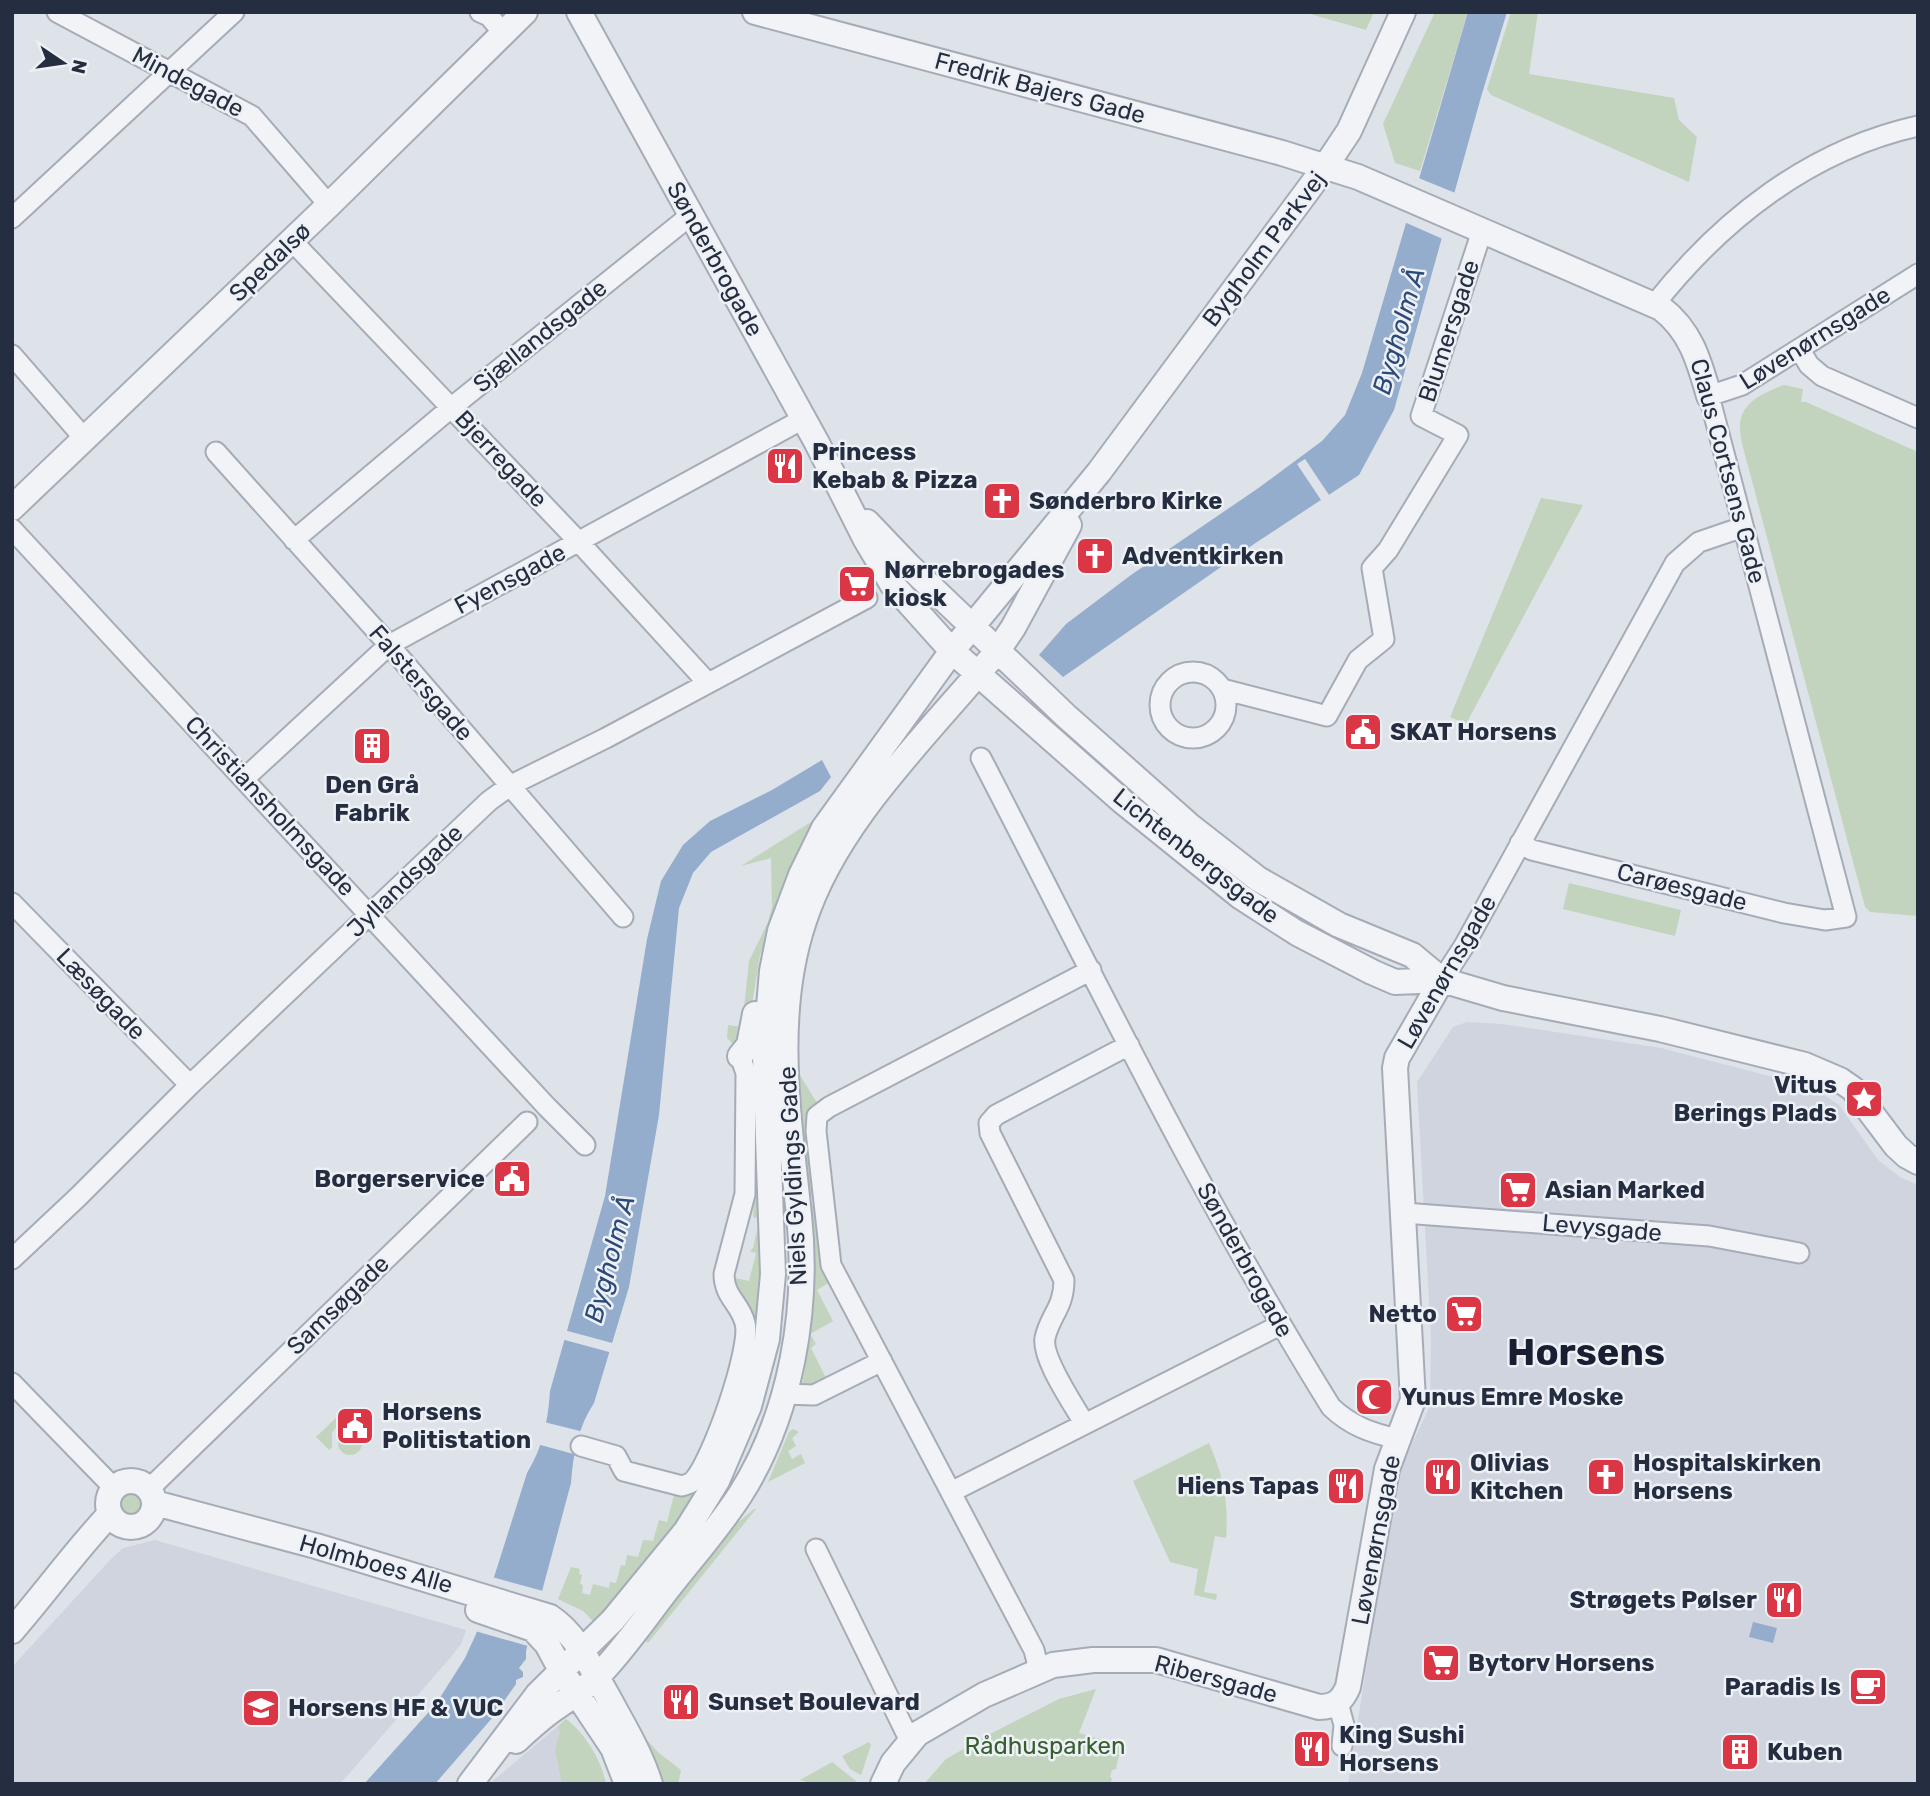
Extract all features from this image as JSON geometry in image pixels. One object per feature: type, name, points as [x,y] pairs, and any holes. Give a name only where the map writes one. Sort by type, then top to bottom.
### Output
[{"type":"street","name":"Mindegade","points":[[57,12],[252,116],[329,205]]},
{"type":"street","points":[[12,218],[234,12]]},
{"type":"street","points":[[480,12],[489,16],[503,33]]},
{"type":"street","name":"Spedalsø","points":[[12,508],[292,241],[525,12]]},
{"type":"street","name":"Sønderbrogade","points":[[579,12],[851,505],[866,540],[892,584],[952,651]]},
{"type":"street","name":"Fredrik Bajers Gade","points":[[755,12],[1282,152],[1325,167]]},
{"type":"street","name":"Bygholm Parkvej","points":[[952,651],[1099,472],[1325,167],[1349,131],[1403,12]]},
{"type":"street","points":[[1654,305],[1713,239],[1776,187],[1831,155],[1861,142],[1918,126]]},
{"type":"street","name":"Claus Cortsens Gade","points":[[1325,167],[1403,195],[1654,305],[1674,318],[1690,341],[1697,353],[1709,396],[1846,917]]},
{"type":"street","name":"Sjællandsgade","points":[[294,540],[452,407],[691,215]]},
{"type":"street","name":"Blumersgade","points":[[1222,689],[1327,716],[1358,660],[1384,639],[1372,568],[1388,550],[1458,435],[1421,416],[1472,227]]},
{"type":"street","name":"Bjerregade","points":[[292,241],[452,407],[707,682]]},
{"type":"street","name":"Løvenørnsgade","points":[[1709,396],[1742,385],[1918,274]]},
{"type":"street","points":[[1800,349],[1809,365],[1822,376],[1918,418]]},
{"type":"street","points":[[12,355],[84,438]]},
{"type":"street","name":"Fyensgade","points":[[245,778],[389,645],[803,419]]},
{"type":"street","name":"Falstersgade","points":[[216,452],[389,645],[623,917]]},
{"type":"street","name":"Bygholm Parkvej","points":[[998,650],[1013,628],[1099,472]]},
{"type":"street","name":"Sønderbrogade","points":[[851,505],[908,565],[973,625]]},
{"type":"street","name":"Løvenørnsgade","points":[[1338,1703],[1348,1687],[1387,1469],[1413,1400],[1395,1068],[1401,1051],[1464,946],[1675,563],[1699,542],[1743,527]]},
{"type":"street","name":"Christiansholmsgade","points":[[12,529],[585,1145]]},
{"type":"street","name":"Jyllandsgade","points":[[12,1259],[190,1085],[489,801],[511,785],[606,738],[867,598]]},
{"type":"street","name":"Lichtenbergsgade","points":[[973,625],[1106,753],[1258,879],[1339,925],[1412,955],[1442,980]]},
{"type":"street","name":"Niels Gyldings Gade","points":[[477,1776],[552,1710],[597,1677],[742,1492],[766,1441],[783,1394],[799,1322],[802,1268],[786,1093],[787,1016],[791,970],[804,920],[824,874],[856,819],[998,650]]},
{"type":"street","name":"Lichtenbergsgade","points":[[952,651],[1122,801],[1241,897],[1331,952],[1395,982],[1442,980],[1503,998],[1660,1029],[1826,1072],[1847,1084],[1896,1146],[1918,1162]]},
{"type":"street","name":"Niels Gyldings Gade","points":[[477,1776],[538,1694],[583,1651],[660,1564],[703,1506],[740,1429],[759,1372],[770,1316],[774,1274],[765,1055],[777,947],[801,875],[824,828],[952,651]]},
{"type":"street","name":"Sønderbrogade","points":[[981,758],[1129,1045],[1280,1325],[1331,1407],[1359,1427],[1398,1439]]},
{"type":"street","name":"Carøesgade","points":[[1520,843],[1532,850],[1784,913],[1825,920],[1846,917]]},
{"type":"street","name":"Læsøgade","points":[[12,904],[190,1085]]},
{"type":"street","points":[[581,1446],[616,1456],[624,1471],[682,1486],[691,1483],[704,1465],[728,1406],[745,1337],[745,1323],[724,1287],[724,1274],[745,1194],[746,1073],[740,1056],[751,1038],[762,962],[777,947]]},
{"type":"street","points":[[1039,1670],[1034,1650],[831,1265],[816,1131],[817,1116],[829,1107],[1091,970]]},
{"type":"street","points":[[1084,1423],[1045,1352],[1045,1338],[1064,1294],[1063,1280],[990,1133],[989,1123],[996,1115],[1129,1045]]},
{"type":"street","name":"Samsøgade","points":[[151,1503],[527,1122]]},
{"type":"street","name":"Levysgade","points":[[1404,1213],[1709,1236],[1799,1253]]},
{"type":"street","points":[[774,1274],[780,1300],[769,1377],[772,1387],[783,1394],[814,1395],[882,1361]]},
{"type":"street","points":[[951,1492],[1280,1325]]},
{"type":"street","points":[[12,1383],[114,1488]]},
{"type":"street","points":[[132,1481],[151,1503],[136,1527],[116,1520],[109,1497],[114,1488],[132,1481]]},
{"type":"street","name":"Holmboes Alle","points":[[151,1503],[316,1546],[535,1620],[563,1625],[583,1651]]},
{"type":"street","points":[[12,1631],[47,1591],[76,1550],[116,1520]]},
{"type":"street","points":[[816,1549],[910,1741]]},
{"type":"street","points":[[535,1620],[561,1670],[613,1748],[627,1784]]},
{"type":"street","points":[[583,1651],[634,1742],[650,1784]]},
{"type":"street","name":"Ribersgade","points":[[883,1784],[893,1763],[910,1741],[984,1695],[1053,1665],[1093,1660],[1156,1660],[1302,1703],[1328,1707],[1338,1703]]},
{"type":"street","points":[[1338,1703],[1344,1725],[1342,1746]]},
{"type":"shaded area","points":[[1467,1022],[1502,1024],[1661,1048],[1812,1087],[1839,1105],[1878,1160],[1900,1177],[1918,1185],[1918,1784],[1348,1784],[1396,1478],[1430,1406],[1431,1337],[1417,1082],[1453,1027]]},
{"type":"shaded area","name":"Horsens HF & VUC","points":[[155,1540],[466,1630],[461,1644],[450,1658],[340,1784],[12,1784],[12,1667],[123,1548]]},
{"type":"shaded area","points":[[558,1726],[574,1784],[489,1784]]},
{"type":"green space","points":[[1303,12],[1374,12],[1366,30]]},
{"type":"green space","points":[[1435,12],[1468,12],[1420,171],[1395,163],[1383,124]]},
{"type":"green space","points":[[1511,12],[1538,12],[1529,74],[1674,98],[1679,120],[1697,137],[1689,182],[1491,95],[1487,89]]},
{"type":"green space","points":[[1784,385],[1803,389],[1801,402],[1918,452],[1918,916],[1870,912],[1865,907],[1743,448],[1740,422],[1743,412],[1764,393]]},
{"type":"green space","points":[[1541,498],[1583,505],[1466,724],[1450,717]]},
{"type":"green space","points":[[822,815],[760,955],[748,1029],[741,1040],[733,1044],[727,1038],[728,1025],[742,1027],[749,961],[768,922],[772,907],[771,858],[741,866]]},
{"type":"green space","points":[[1569,883],[1681,910],[1675,936],[1563,909]]},
{"type":"green space","points":[[800,1075],[817,1103],[807,1110],[815,1196],[812,1197],[808,1192],[800,1115]]},
{"type":"green space","points":[[759,1181],[765,1181],[769,1278],[761,1343],[744,1406],[717,1466],[682,1522],[602,1616],[593,1621],[583,1611],[558,1599],[571,1567],[580,1569],[582,1593],[590,1595],[593,1584],[609,1588],[610,1582],[616,1583],[621,1565],[625,1566],[627,1555],[638,1557],[643,1540],[653,1541],[659,1520],[667,1522],[674,1495],[690,1496],[703,1481],[733,1416],[750,1367],[757,1332],[754,1318],[735,1278],[749,1281],[756,1253],[750,1251],[760,1219],[753,1217],[754,1199],[760,1198]]},
{"type":"green space","points":[[809,1204],[816,1205],[830,1282],[817,1290],[833,1321],[810,1334],[816,1344],[811,1348],[828,1382],[812,1387],[802,1385],[806,1361],[803,1355]]},
{"type":"green space","points":[[340,1414],[343,1417],[332,1433],[332,1447],[329,1450],[316,1437]]},
{"type":"green space","points":[[793,1429],[799,1432],[792,1438],[796,1446],[788,1451],[792,1459],[801,1454],[805,1463],[768,1482],[789,1432]]},
{"type":"green space","points":[[345,1431],[355,1431],[362,1438],[362,1448],[355,1455],[345,1455],[338,1448],[338,1438]]},
{"type":"green space","points":[[1209,1443],[1218,1466],[1227,1513],[1226,1538],[1215,1536],[1204,1592],[1217,1594],[1216,1600],[1194,1595],[1198,1569],[1170,1562],[1133,1481]]},
{"type":"green space","points":[[131,1492],[140,1496],[144,1505],[140,1514],[131,1518],[122,1514],[118,1505],[122,1496]]},
{"type":"green space","points":[[754,1509],[648,1643],[644,1640],[736,1524]]},
{"type":"green space","name":"Rådhusparken","points":[[1096,1689],[1079,1733],[1121,1745],[1110,1784],[924,1784],[946,1759],[992,1733],[1059,1699]]},
{"type":"green space","points":[[566,1719],[592,1748],[606,1784],[562,1784],[555,1749],[560,1733],[558,1726]]},
{"type":"green space","points":[[643,1736],[681,1770],[678,1784],[657,1784]]},
{"type":"green space","points":[[869,1742],[871,1745],[861,1775],[850,1769],[842,1756]]},
{"type":"green space","points":[[832,1762],[856,1781],[855,1784],[813,1784],[800,1780]]},
{"type":"water","name":"Bygholm Å","points":[[1468,12],[1507,12],[1394,410],[1359,475],[1254,544],[1063,677],[1039,655],[1066,624],[1322,441],[1345,415],[1362,373]]},
{"type":"water","points":[[822,760],[831,777],[820,791],[711,852],[693,873],[679,908],[659,1115],[629,1287],[594,1403],[577,1441],[571,1483],[526,1659],[519,1668],[523,1677],[516,1680],[516,1684],[493,1717],[435,1784],[364,1784],[436,1704],[465,1658],[476,1634],[527,1473],[541,1444],[550,1391],[605,1196],[647,939],[661,881],[683,845],[710,821],[772,790]]},
{"type":"water","points":[[1753,1622],[1777,1628],[1773,1643],[1749,1637]]},
{"type":"pier","points":[[1416,177],[1458,194],[1445,240],[1402,221]]},
{"type":"pier","points":[[1305,459],[1331,498],[1323,503],[1297,464]]},
{"type":"pier","points":[[564,1330],[616,1344],[613,1353],[561,1339]]},
{"type":"pier","points":[[544,1422],[584,1432],[577,1455],[537,1444]]},
{"type":"pier","points":[[492,1577],[543,1591],[528,1646],[475,1631]]},
{"type":"place","name":"Princess Kebab & Pizza","points":[[785,466]]},
{"type":"place","name":"Sønderbro Kirke","points":[[1002,501]]},
{"type":"place","name":"Adventkirken","points":[[1095,556]]},
{"type":"place","name":"Nørrebrogades kiosk","points":[[857,584]]},
{"type":"place","name":"SKAT Horsens","points":[[1363,732]]},
{"type":"place","name":"Den Grå Fabrik","points":[[372,746]]},
{"type":"place","name":"Vitus Berings Plads","points":[[1864,1099]]},
{"type":"place","name":"Borgerservice","points":[[512,1179]]},
{"type":"place","name":"Asian Marked","points":[[1518,1190]]},
{"type":"place","name":"Netto","points":[[1464,1314]]},
{"type":"place","name":"Yunus Emre Moske","points":[[1374,1397]]},
{"type":"place","name":"Horsens Politistation","points":[[355,1426]]},
{"type":"place","name":"Olivias Kitchen","points":[[1443,1477]]},
{"type":"place","name":"Hospitalskirken Horsens","points":[[1606,1477]]},
{"type":"place","name":"Hiens Tapas","points":[[1346,1486]]},
{"type":"place","name":"Strøgets Pølser","points":[[1784,1600]]},
{"type":"place","name":"Bytorv Horsens","points":[[1441,1663]]},
{"type":"place","name":"Paradis Is","points":[[1868,1687]]},
{"type":"place","name":"Sunset Boulevard","points":[[681,1702]]},
{"type":"place","name":"Horsens HF & VUC","points":[[261,1708]]},
{"type":"place","name":"King Sushi Horsens","points":[[1312,1749]]},
{"type":"place","name":"Kuben","points":[[1740,1752]]},
{"type":"district","name":"Horsens","points":[[1586,1352]]}]
